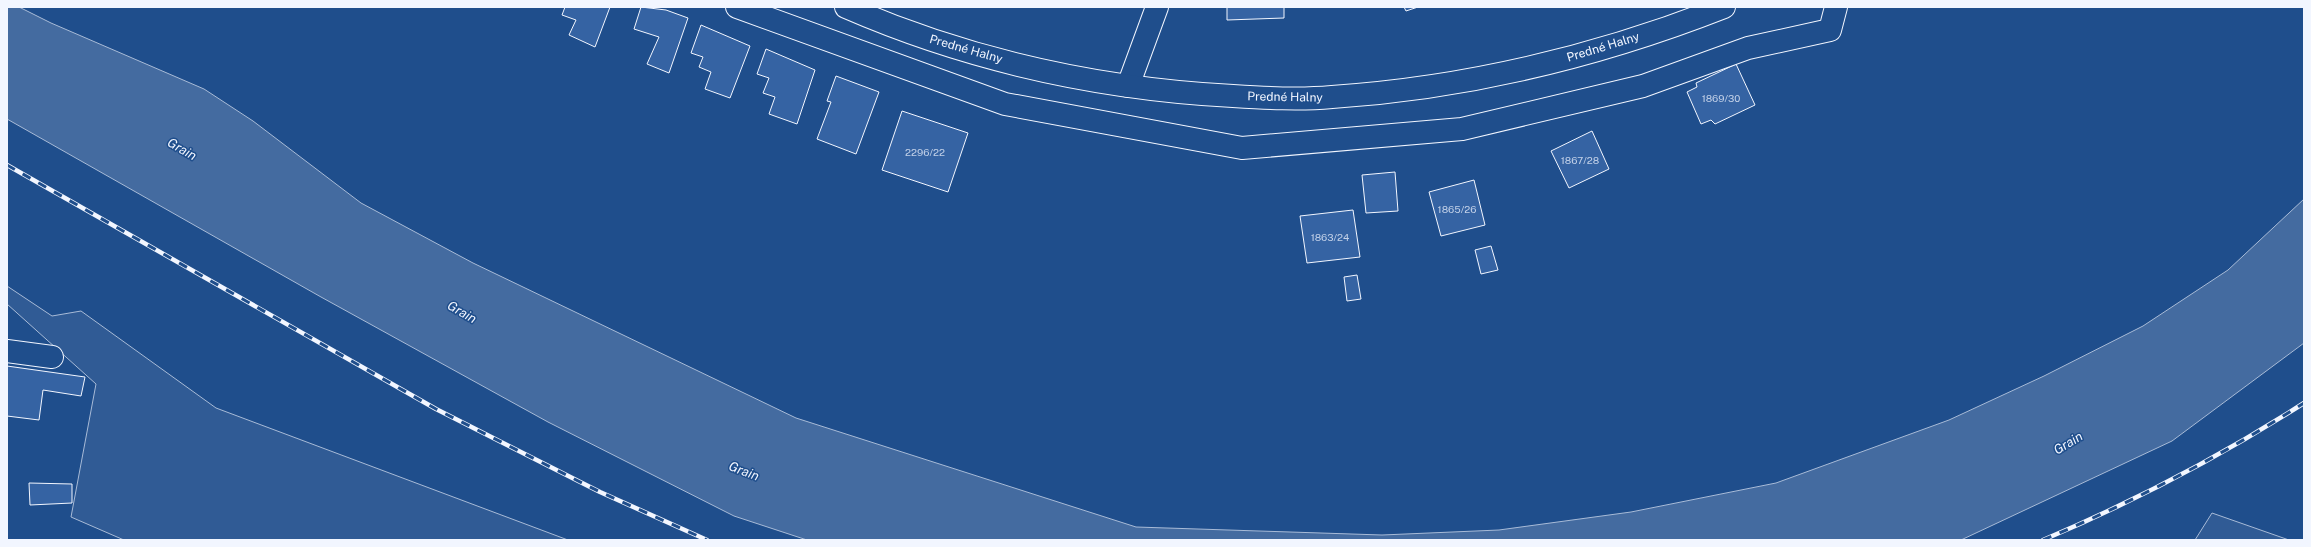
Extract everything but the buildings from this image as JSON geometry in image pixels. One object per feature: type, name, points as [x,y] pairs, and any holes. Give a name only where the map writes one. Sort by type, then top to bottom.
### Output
[{"type":"street","points":[[737,7],[1005,104],[1242,148],[1462,128],[1643,86],[1748,48],[1830,30],[1836,7]]},
{"type":"street","name":"Predné Halny","points":[[846,7],[921,37],[971,52],[1041,70],[1128,86],[1196,94],[1269,98],[1331,98],[1397,91],[1474,79],[1552,62],[1688,21],[1724,7]]},
{"type":"street","points":[[1128,86],[1157,7]]},
{"type":"street","points":[[7,350],[52,358]]},
{"type":"shaded area","points":[[7,286],[52,316],[81,311],[216,408],[568,540],[124,540],[71,517],[96,384],[7,304]]},
{"type":"shaded area","points":[[2212,513],[2289,540],[2195,540]]},
{"type":"water","name":"Grain","points":[[7,7],[19,7],[51,23],[204,89],[253,121],[361,203],[473,263],[796,418],[1136,527],[1382,535],[1499,530],[1631,512],[1776,483],[1949,420],[2044,376],[2143,326],[2228,270],[2304,199],[2304,343],[2172,441],[1961,540],[807,540],[734,516],[548,422],[321,297],[7,119]]},
{"type":"railway","points":[[7,165],[436,409],[600,492],[707,540]]},
{"type":"railway","points":[[2043,540],[2110,510],[2209,460],[2273,423],[2304,403]]}]
